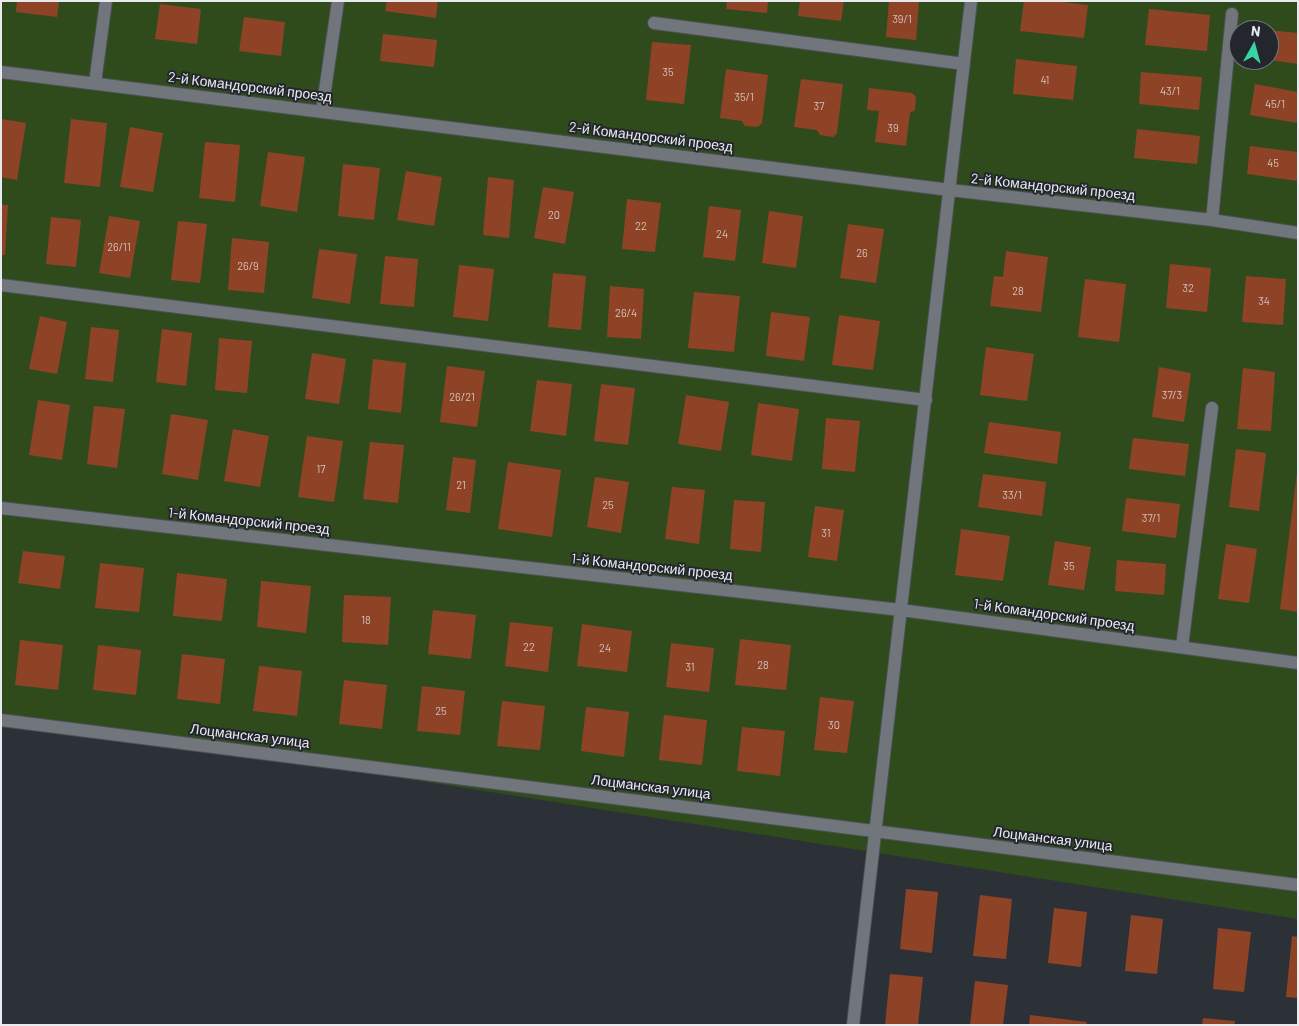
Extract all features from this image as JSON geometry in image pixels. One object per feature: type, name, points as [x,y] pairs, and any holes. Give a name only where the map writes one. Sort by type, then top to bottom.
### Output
[{"type":"street","points":[[95,83],[106,1]]},
{"type":"street","points":[[322,111],[338,1]]},
{"type":"street","points":[[853,1025],[971,1]]},
{"type":"street","points":[[1212,220],[1232,14]]},
{"type":"street","points":[[654,23],[964,64]]},
{"type":"street","name":"2-й Командорский проезд","points":[[1,72],[950,190],[1212,220],[1298,233]]},
{"type":"street","points":[[1,285],[926,400]]},
{"type":"street","points":[[1182,648],[1212,408]]},
{"type":"street","name":"1-й Командорский проезд","points":[[1,508],[901,610],[1298,663]]},
{"type":"street","name":"Лоцманская улица","points":[[1,720],[1298,885]]},
{"type":"green space","points":[[1,1],[1298,1],[1298,919],[1,715]]},
{"type":"building","points":[[17,1],[59,1],[57,17],[16,12]]},
{"type":"building","points":[[387,1],[438,1],[436,18],[385,11]]},
{"type":"building","points":[[727,1],[768,1],[767,13],[726,9]]},
{"type":"building","points":[[800,1],[844,1],[841,21],[798,16]]},
{"type":"building","points":[[889,1],[919,1],[916,40],[886,37]]},
{"type":"building","points":[[1024,1],[1053,1],[1088,5],[1084,38],[1020,31]]},
{"type":"building","points":[[160,4],[201,9],[197,44],[155,39]]},
{"type":"building","points":[[1149,9],[1210,15],[1207,51],[1145,45]]},
{"type":"building","points":[[244,17],[285,22],[281,56],[239,51]]},
{"type":"building","points":[[1279,31],[1298,33],[1298,64],[1279,61]]},
{"type":"building","points":[[383,34],[437,40],[434,67],[380,61]]},
{"type":"building","points":[[652,42],[691,45],[684,104],[646,100]]},
{"type":"building","points":[[1016,59],[1077,66],[1073,100],[1013,94]]},
{"type":"building","points":[[726,69],[768,75],[762,123],[758,127],[745,126],[742,121],[720,118]]},
{"type":"building","points":[[1141,72],[1202,77],[1199,110],[1139,104]]},
{"type":"building","points":[[801,79],[843,84],[837,133],[833,137],[820,135],[817,130],[794,127]]},
{"type":"building","points":[[1255,84],[1298,92],[1298,123],[1250,115]]},
{"type":"building","points":[[869,88],[912,93],[916,97],[915,110],[910,113],[906,146],[875,142],[879,111],[867,110]]},
{"type":"building","points":[[1,119],[26,123],[17,180],[1,177]]},
{"type":"building","points":[[71,119],[107,123],[100,187],[64,183]]},
{"type":"building","points":[[130,127],[163,133],[153,192],[120,187]]},
{"type":"building","points":[[1137,129],[1200,136],[1197,164],[1134,158]]},
{"type":"building","points":[[205,142],[240,145],[235,202],[199,198]]},
{"type":"building","points":[[1250,146],[1298,152],[1298,181],[1247,174]]},
{"type":"building","points":[[268,152],[305,157],[297,212],[260,206]]},
{"type":"building","points":[[343,164],[380,168],[374,220],[338,216]]},
{"type":"building","points":[[406,171],[442,177],[434,226],[397,220]]},
{"type":"building","points":[[488,177],[514,180],[509,238],[483,235]]},
{"type":"building","points":[[543,187],[574,192],[565,244],[534,238]]},
{"type":"building","points":[[627,199],[661,203],[655,252],[622,249]]},
{"type":"building","points":[[1,205],[8,205],[5,255],[1,255]]},
{"type":"building","points":[[709,206],[741,210],[735,261],[703,257]]},
{"type":"building","points":[[769,211],[803,216],[796,268],[762,263]]},
{"type":"building","points":[[109,216],[140,221],[130,278],[99,273]]},
{"type":"building","points":[[51,217],[81,220],[76,267],[46,264]]},
{"type":"building","points":[[178,221],[207,224],[200,283],[171,280]]},
{"type":"building","points":[[848,224],[884,229],[876,283],[840,278]]},
{"type":"building","points":[[232,238],[269,242],[264,293],[228,290]]},
{"type":"building","points":[[319,249],[357,254],[350,304],[312,298]]},
{"type":"building","points":[[1006,251],[1048,257],[1041,312],[990,306],[994,276],[1003,277]]},
{"type":"building","points":[[385,256],[418,259],[414,307],[380,304]]},
{"type":"building","points":[[1170,264],[1211,268],[1207,312],[1166,308]]},
{"type":"building","points":[[459,265],[494,269],[488,321],[453,317]]},
{"type":"building","points":[[553,273],[586,276],[581,330],[548,327]]},
{"type":"building","points":[[1246,276],[1286,279],[1283,325],[1242,322]]},
{"type":"building","points":[[1085,279],[1126,284],[1119,342],[1078,337]]},
{"type":"building","points":[[610,286],[644,289],[641,339],[607,337]]},
{"type":"building","points":[[694,292],[740,296],[734,352],[688,348]]},
{"type":"building","points":[[771,312],[810,317],[804,361],[766,356]]},
{"type":"building","points":[[839,315],[880,321],[873,370],[832,365]]},
{"type":"building","points":[[40,316],[67,322],[57,374],[29,369]]},
{"type":"building","points":[[91,327],[119,330],[113,382],[85,379]]},
{"type":"building","points":[[162,329],[192,333],[186,386],[156,382]]},
{"type":"building","points":[[219,338],[252,341],[247,393],[215,390]]},
{"type":"building","points":[[986,347],[1034,354],[1027,401],[980,395]]},
{"type":"building","points":[[312,353],[346,359],[339,404],[305,399]]},
{"type":"building","points":[[373,359],[406,363],[401,413],[368,409]]},
{"type":"building","points":[[447,366],[485,371],[477,427],[440,422]]},
{"type":"building","points":[[1159,367],[1191,373],[1184,422],[1152,417]]},
{"type":"building","points":[[1243,368],[1275,372],[1271,431],[1237,429]]},
{"type":"building","points":[[537,380],[572,384],[566,436],[530,431]]},
{"type":"building","points":[[601,384],[635,388],[628,445],[594,441]]},
{"type":"building","points":[[686,395],[729,402],[721,451],[678,444]]},
{"type":"building","points":[[38,400],[70,405],[62,460],[29,455]]},
{"type":"building","points":[[758,403],[799,409],[792,461],[751,455]]},
{"type":"building","points":[[94,406],[125,409],[117,468],[87,464]]},
{"type":"building","points":[[171,414],[208,420],[198,480],[162,474]]},
{"type":"building","points":[[826,418],[860,421],[855,472],[822,469]]},
{"type":"building","points":[[989,422],[1061,432],[1057,464],[984,453]]},
{"type":"building","points":[[233,429],[269,436],[260,487],[224,481]]},
{"type":"building","points":[[307,436],[343,441],[334,502],[298,497]]},
{"type":"building","points":[[1133,438],[1189,444],[1185,476],[1129,469]]},
{"type":"building","points":[[370,442],[404,445],[398,503],[363,499]]},
{"type":"building","points":[[1236,449],[1266,453],[1259,511],[1229,507]]},
{"type":"building","points":[[453,457],[476,460],[470,513],[446,510]]},
{"type":"building","points":[[508,462],[561,470],[552,537],[498,529]]},
{"type":"building","points":[[1298,473],[1298,612],[1280,609]]},
{"type":"building","points":[[983,474],[1046,482],[1042,516],[978,507]]},
{"type":"building","points":[[595,477],[629,482],[621,533],[587,527]]},
{"type":"building","points":[[672,487],[705,490],[699,544],[665,539]]},
{"type":"building","points":[[1126,498],[1180,504],[1176,538],[1122,531]]},
{"type":"building","points":[[734,500],[765,502],[761,552],[730,549]]},
{"type":"building","points":[[815,506],[844,510],[837,561],[808,557]]},
{"type":"building","points":[[961,529],[1010,536],[1003,581],[955,575]]},
{"type":"building","points":[[1055,541],[1091,547],[1084,590],[1048,585]]},
{"type":"building","points":[[1226,544],[1257,549],[1249,603],[1218,599]]},
{"type":"building","points":[[23,551],[65,556],[60,589],[18,583]]},
{"type":"building","points":[[1117,560],[1166,564],[1164,595],[1115,591]]},
{"type":"building","points":[[100,563],[144,568],[139,612],[95,608]]},
{"type":"building","points":[[177,573],[227,579],[222,621],[173,616]]},
{"type":"building","points":[[261,581],[311,586],[306,633],[257,627]]},
{"type":"building","points":[[344,595],[391,597],[388,645],[342,642]]},
{"type":"building","points":[[433,610],[476,615],[471,659],[428,654]]},
{"type":"building","points":[[510,622],[553,627],[548,672],[505,666]]},
{"type":"building","points":[[582,624],[632,631],[627,672],[577,666]]},
{"type":"building","points":[[740,639],[791,645],[786,690],[735,685]]},
{"type":"building","points":[[20,640],[63,645],[58,690],[15,685]]},
{"type":"building","points":[[671,643],[714,648],[709,692],[666,687]]},
{"type":"building","points":[[98,645],[141,650],[136,695],[93,690]]},
{"type":"building","points":[[182,654],[225,659],[220,704],[177,699]]},
{"type":"building","points":[[259,666],[302,671],[297,716],[253,711]]},
{"type":"building","points":[[344,680],[387,685],[382,729],[339,724]]},
{"type":"building","points":[[422,686],[465,691],[460,735],[417,731]]},
{"type":"building","points":[[820,697],[854,701],[847,753],[814,750]]},
{"type":"building","points":[[502,701],[545,706],[540,750],[497,746]]},
{"type":"building","points":[[586,707],[629,712],[624,757],[581,751]]},
{"type":"building","points":[[664,715],[707,720],[702,765],[659,760]]},
{"type":"building","points":[[742,727],[785,731],[780,776],[737,771]]},
{"type":"building","points":[[906,889],[938,892],[932,953],[900,949]]},
{"type":"building","points":[[980,895],[1012,899],[1006,959],[973,956]]},
{"type":"building","points":[[1054,908],[1087,912],[1081,967],[1048,963]]},
{"type":"building","points":[[1131,915],[1163,919],[1157,974],[1125,971]]},
{"type":"building","points":[[1218,928],[1251,932],[1244,992],[1213,989]]},
{"type":"building","points":[[1292,936],[1298,937],[1298,998],[1286,997]]},
{"type":"building","points":[[890,974],[923,977],[918,1025],[885,1025]]},
{"type":"building","points":[[975,981],[1008,985],[1003,1025],[970,1025]]},
{"type":"building","points":[[1030,1015],[1087,1022],[1086,1025],[1029,1025]]},
{"type":"building","points":[[1203,1018],[1235,1021],[1234,1025],[1202,1025]]}]
